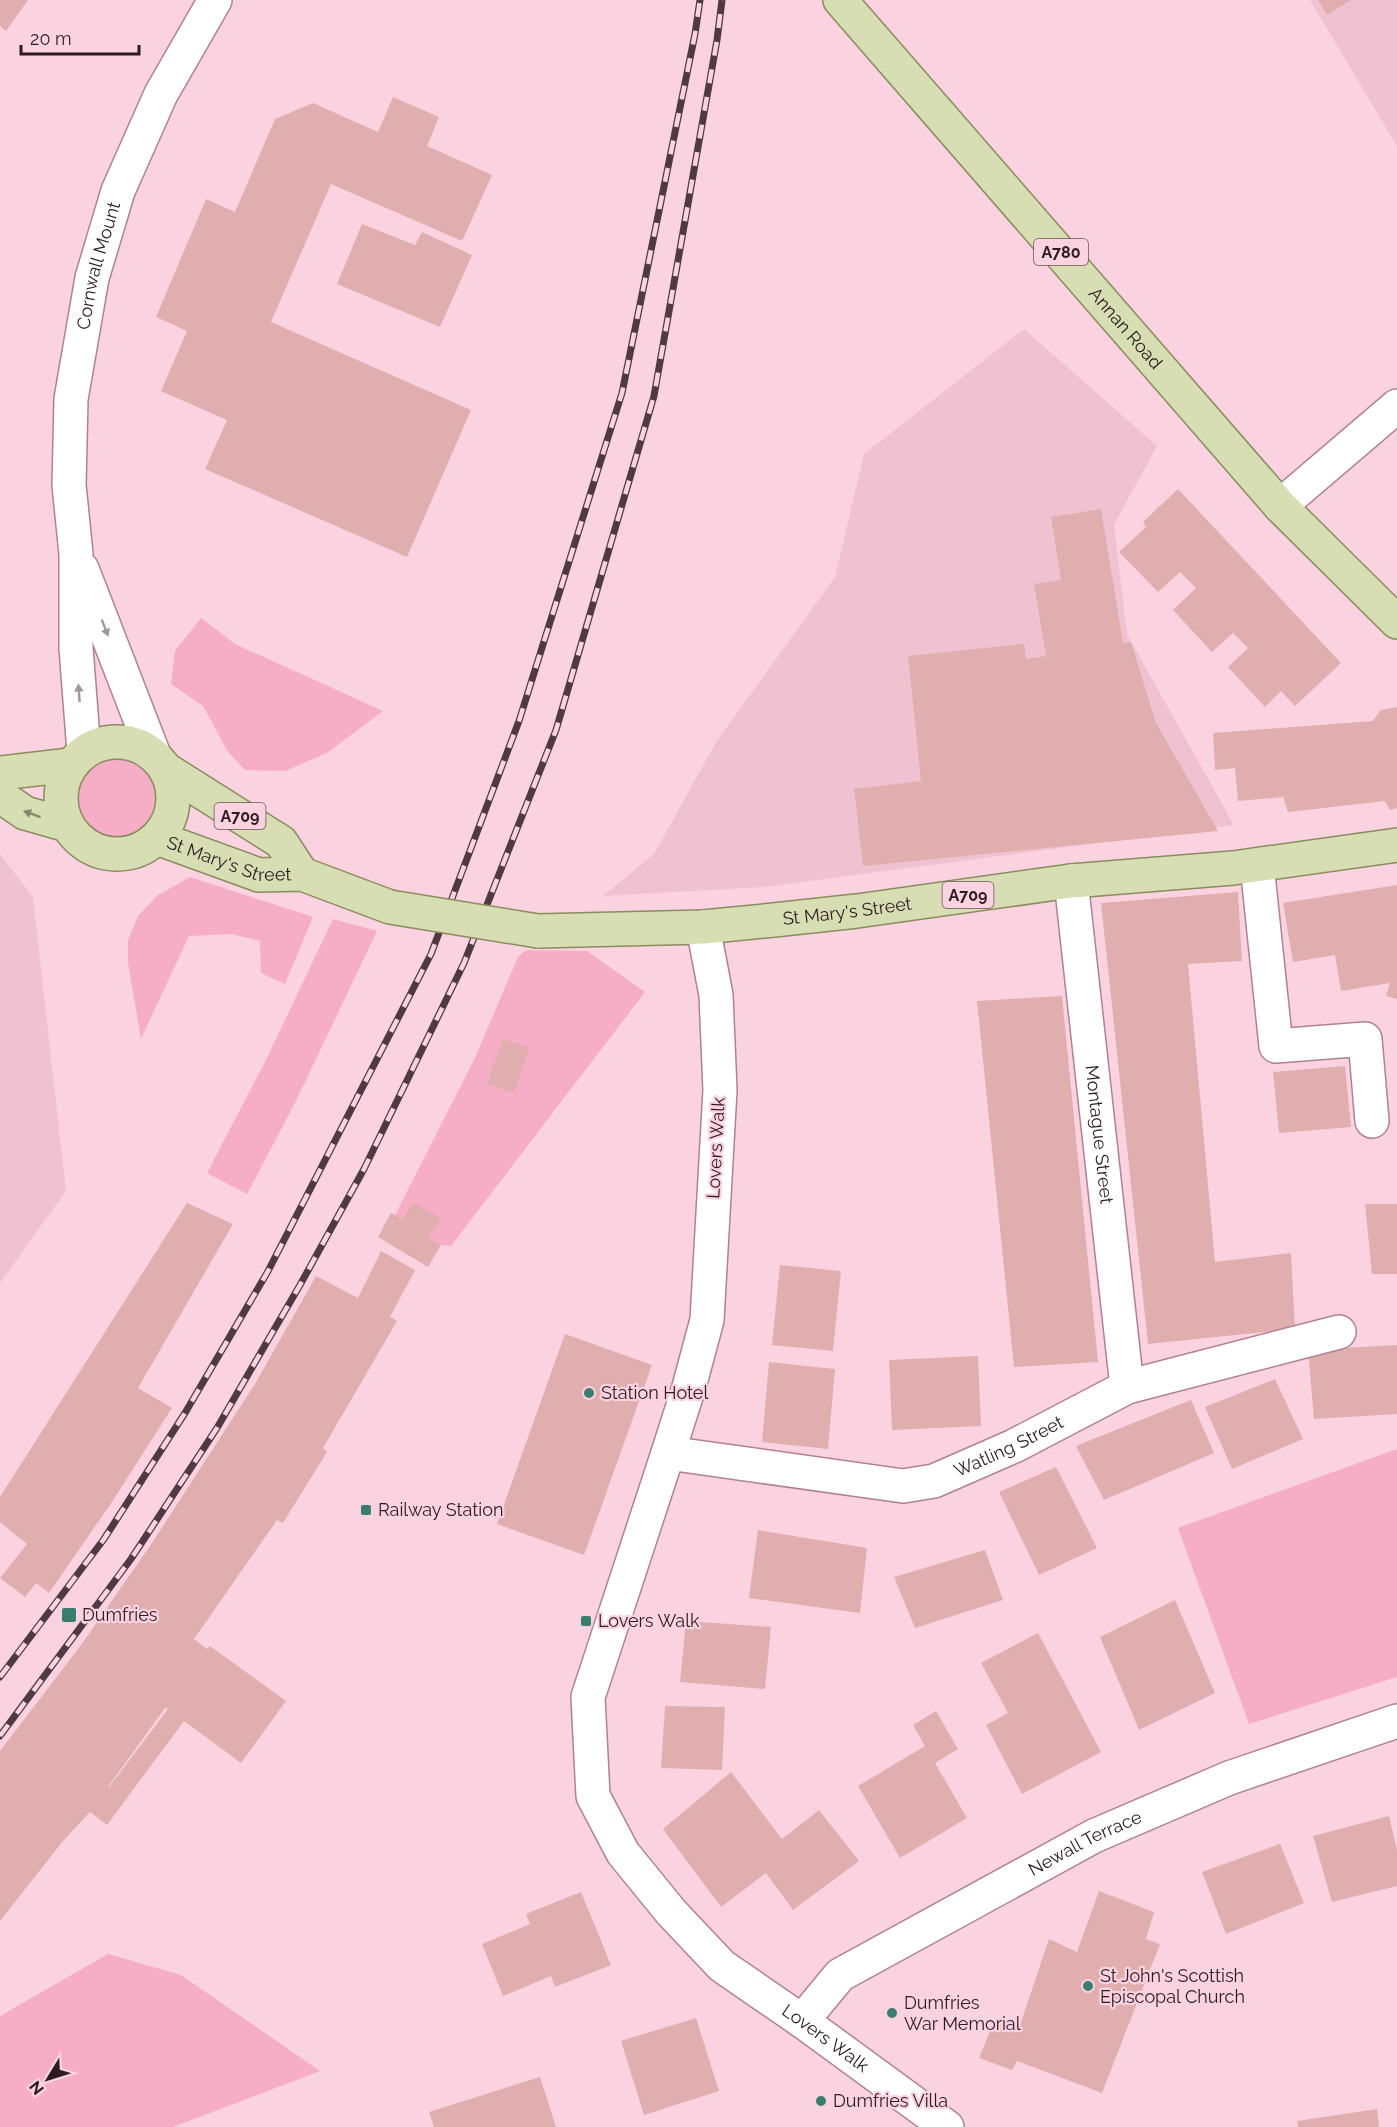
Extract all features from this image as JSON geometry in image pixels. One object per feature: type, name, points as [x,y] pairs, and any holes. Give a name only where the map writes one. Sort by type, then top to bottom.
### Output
[{"type":"main road","name":"Annan Road","points":[[840,0],[1280,506],[1397,622]]},
{"type":"main road","points":[[120,741],[138,746],[161,763],[173,788],[173,806],[168,823],[157,838],[142,849],[125,854],[107,854],[90,848],[75,836],[67,825],[60,794],[63,779],[77,759],[101,743],[120,741]]},
{"type":"main road","points":[[0,773],[77,759]]},
{"type":"main road","name":"St Mary's Street","points":[[161,763],[281,842],[302,874]]},
{"type":"main road","points":[[0,796],[25,813],[67,825]]},
{"type":"main road","name":"St Mary's Street","points":[[157,838],[259,875],[302,874],[390,907],[538,931],[703,927],[857,911],[1071,881],[1257,865],[1397,845]]},
{"type":"street","name":"Cornwall Mount","points":[[77,759],[76,554],[69,485],[71,399],[93,278],[118,191],[161,94],[215,0]]},
{"type":"street","points":[[1280,506],[1397,406]]},
{"type":"street","name":"Cornwall Mount","points":[[76,554],[161,763]]},
{"type":"street","points":[[1257,865],[1276,1046],[1365,1039],[1372,1121]]},
{"type":"street","name":"Montague Street","points":[[1071,881],[1127,1387]]},
{"type":"street","name":"Lovers Walk","points":[[703,927],[716,994],[720,1090],[707,1320],[689,1387],[588,1697],[593,1796],[623,1853],[670,1912],[722,1966],[802,2021],[947,2127]]},
{"type":"street","name":"Watling Street","points":[[668,1453],[903,1486],[934,1481],[1014,1446],[1127,1387],[1339,1332]]},
{"type":"street","name":"Newall Terrace","points":[[802,2021],[840,1975],[1094,1836],[1229,1778],[1397,1721]]},
{"type":"shaded area","points":[[1310,0],[1397,0],[1397,146],[1370,101]]},
{"type":"shaded area","points":[[1024,329],[1157,446],[1114,525],[1127,634],[1234,825],[764,887],[603,896],[654,854],[716,742],[835,577],[864,454]]},
{"type":"shaded area","points":[[201,618],[235,644],[383,711],[327,753],[285,771],[245,770],[228,752],[203,706],[171,684],[175,651]]},
{"type":"shaded area","points":[[108,758],[124,758],[145,769],[156,790],[156,806],[145,827],[124,838],[108,838],[94,832],[82,820],[76,806],[76,790],[82,776],[94,764]]},
{"type":"shaded area","points":[[0,854],[33,897],[66,1191],[0,1283]]},
{"type":"shaded area","points":[[190,877],[313,917],[285,984],[261,973],[260,941],[231,934],[189,936],[141,1039],[128,963],[128,940],[138,916],[158,895]]},
{"type":"shaded area","points":[[333,919],[377,931],[296,1101],[247,1194],[207,1173],[267,1058]]},
{"type":"shaded area","points":[[526,950],[587,951],[645,992],[451,1246],[441,1245],[429,1238],[440,1218],[413,1202],[402,1219],[395,1215],[475,1058],[518,957]]},
{"type":"shaded area","points":[[1397,1449],[1397,1677],[1249,1724],[1178,1528]]},
{"type":"shaded area","points":[[108,1954],[181,1975],[320,2071],[173,2127],[0,2127],[0,2016]]},
{"type":"building","points":[[0,0],[28,0],[6,31],[0,26]]},
{"type":"building","points":[[1318,0],[1351,0],[1327,15]]},
{"type":"building","points":[[393,97],[439,117],[427,146],[492,175],[462,241],[331,184],[271,322],[471,410],[407,557],[205,469],[227,420],[161,391],[187,331],[156,317],[206,199],[235,212],[275,119],[313,103],[378,132]]},
{"type":"building","points":[[362,224],[415,245],[422,232],[472,255],[440,327],[337,284]]},
{"type":"building","points":[[1178,489],[1341,663],[1295,706],[1281,691],[1265,707],[1228,667],[1248,648],[1233,633],[1212,652],[1173,610],[1196,588],[1180,572],[1158,592],[1119,552],[1146,527],[1143,522]]},
{"type":"building","points":[[1101,509],[1123,643],[1131,642],[1156,723],[1218,831],[863,866],[854,789],[921,781],[908,656],[1024,644],[1026,659],[1046,656],[1034,584],[1061,580],[1051,517]]},
{"type":"building","points":[[1397,707],[1397,808],[1390,810],[1385,801],[1288,812],[1283,797],[1238,801],[1235,768],[1215,770],[1213,733],[1373,721],[1381,710]]},
{"type":"building","points":[[1397,885],[1397,999],[1386,996],[1390,983],[1341,991],[1335,955],[1293,962],[1283,903]]},
{"type":"building","points":[[1238,892],[1242,961],[1188,964],[1215,1262],[1291,1253],[1295,1329],[1148,1344],[1101,903]]},
{"type":"building","points":[[1062,996],[1098,1362],[1014,1367],[977,1001]]},
{"type":"building","points":[[503,1039],[529,1048],[514,1093],[487,1084]]},
{"type":"building","points":[[1345,1066],[1351,1127],[1279,1133],[1273,1072]]},
{"type":"building","points":[[413,1202],[441,1218],[429,1238],[441,1245],[428,1267],[378,1237],[391,1213],[402,1219]]},
{"type":"building","points":[[187,1203],[233,1224],[138,1388],[172,1408],[112,1502],[49,1593],[36,1583],[25,1597],[0,1578],[27,1544],[0,1522],[0,1497]]},
{"type":"building","points":[[1365,1204],[1397,1204],[1397,1274],[1372,1274]]},
{"type":"building","points":[[381,1251],[415,1270],[390,1317],[397,1321],[323,1448],[327,1452],[283,1523],[277,1520],[194,1639],[207,1649],[210,1646],[286,1701],[241,1763],[184,1721],[107,1825],[90,1812],[63,1841],[0,1921],[0,1751],[81,1645],[150,1546],[255,1384],[316,1276],[358,1298]],"holes":[[[165,1708],[168,1709],[109,1787],[108,1787]]]},
{"type":"building","points":[[780,1265],[841,1271],[833,1351],[772,1345]]},
{"type":"building","points":[[565,1334],[652,1365],[584,1555],[497,1524]]},
{"type":"building","points":[[1397,1345],[1397,1414],[1314,1419],[1308,1350]]},
{"type":"building","points":[[978,1356],[981,1426],[892,1430],[889,1360]]},
{"type":"building","points":[[769,1362],[835,1369],[828,1449],[762,1442]]},
{"type":"building","points":[[1275,1379],[1303,1439],[1232,1469],[1205,1407]]},
{"type":"building","points":[[1191,1400],[1214,1453],[1104,1500],[1076,1446]]},
{"type":"building","points":[[1056,1467],[1097,1548],[1039,1575],[999,1492]]},
{"type":"building","points":[[758,1530],[867,1548],[860,1613],[749,1598]]},
{"type":"building","points":[[985,1550],[1003,1600],[915,1628],[894,1577]]},
{"type":"building","points":[[1175,1600],[1215,1693],[1139,1730],[1100,1637]]},
{"type":"building","points":[[686,1621],[771,1627],[765,1689],[680,1682]]},
{"type":"building","points":[[1038,1633],[1101,1752],[1022,1794],[986,1725],[1008,1713],[981,1663]]},
{"type":"building","points":[[665,1706],[725,1707],[722,1770],[661,1768]]},
{"type":"building","points":[[936,1711],[958,1749],[935,1763],[967,1818],[900,1858],[858,1786],[925,1746],[913,1725]]},
{"type":"building","points":[[731,1772],[782,1839],[819,1810],[859,1861],[793,1910],[766,1873],[721,1907],[663,1829]]},
{"type":"building","points":[[1389,1816],[1397,1850],[1397,1886],[1332,1902],[1313,1836]]},
{"type":"building","points":[[1280,1844],[1304,1903],[1226,1934],[1202,1872]]},
{"type":"building","name":"St John's Scottish Episcopal Church","points":[[1099,1891],[1154,1912],[1146,1939],[1160,1944],[1102,2093],[1017,2061],[1012,2070],[979,2058],[994,2021],[1018,2031],[1049,1939],[1077,1952]]},
{"type":"building","points":[[581,1892],[611,1965],[555,1987],[551,1976],[503,1996],[482,1944],[530,1924],[526,1914]]},
{"type":"building","points":[[696,2018],[719,2091],[644,2115],[621,2041]]},
{"type":"building","points":[[540,2077],[556,2127],[434,2127],[429,2112]]},
{"type":"building","points":[[1377,2109],[1379,2127],[1298,2127],[1297,2121]]},
{"type":"railway","points":[[0,1677],[104,1539],[185,1413],[267,1273],[431,954],[519,721],[622,393],[700,0]]},
{"type":"railway","points":[[0,1736],[131,1559],[217,1428],[364,1169],[464,963],[556,730],[654,396],[717,40],[722,0]]},
{"type":"place","name":"Station Hotel","points":[[589,1393]]},
{"type":"place","name":"Railway Station","points":[[366,1510]]},
{"type":"place","name":"Dumfries","points":[[69,1615]]},
{"type":"place","name":"Lovers Walk","points":[[586,1621]]},
{"type":"place","name":"St John's Scottish Episcopal Church","points":[[1088,1986]]},
{"type":"place","name":"Dumfries War Memorial","points":[[892,2013]]},
{"type":"place","name":"Dumfries Villa","points":[[821,2101]]}]
